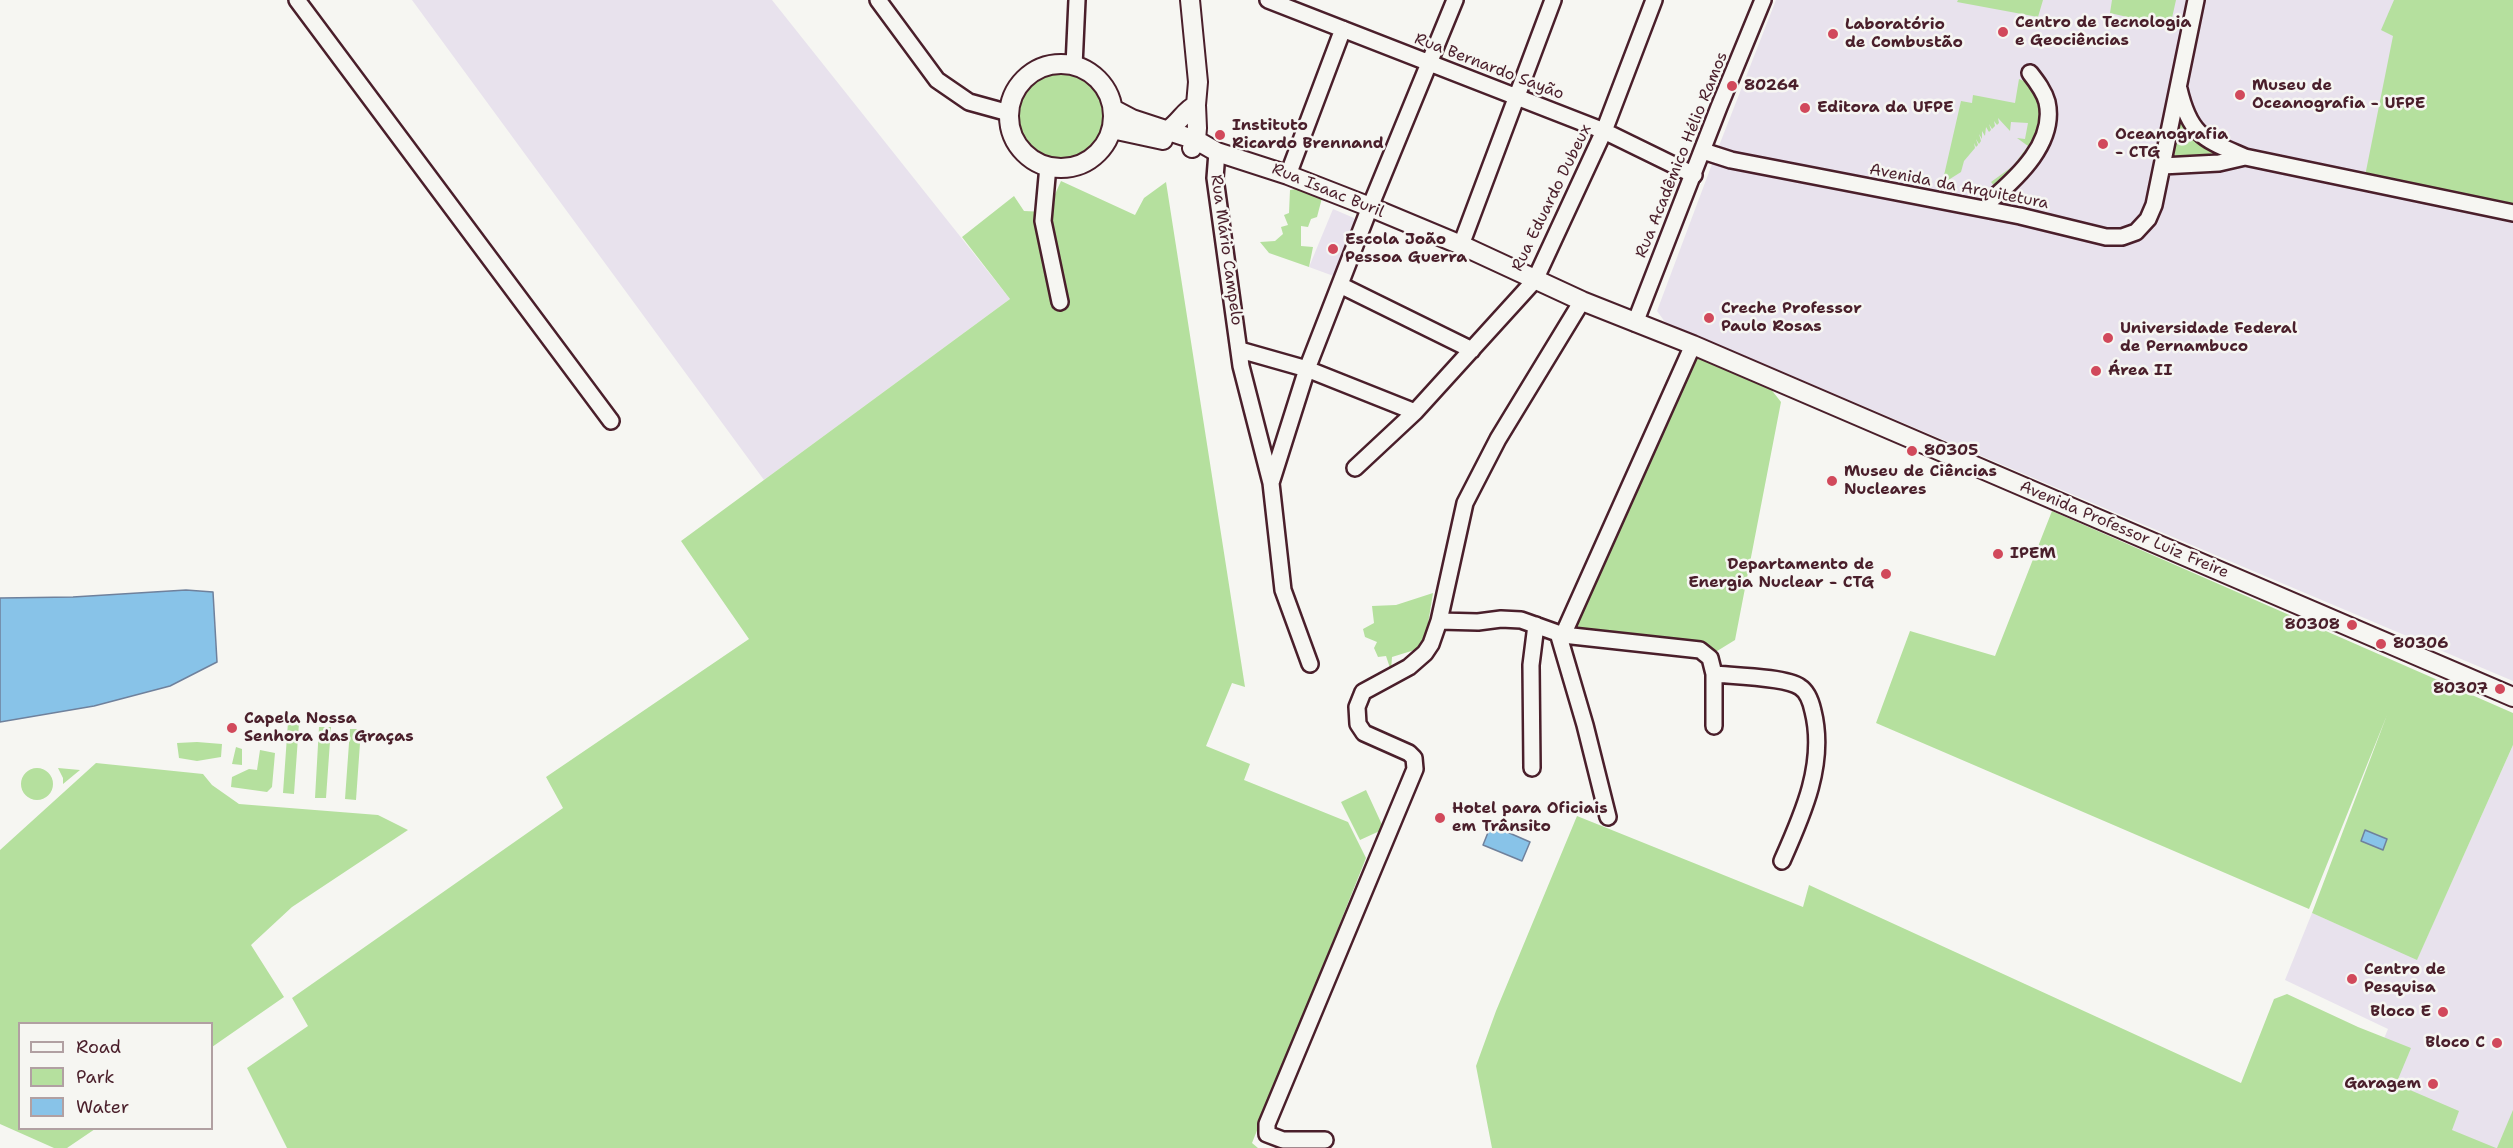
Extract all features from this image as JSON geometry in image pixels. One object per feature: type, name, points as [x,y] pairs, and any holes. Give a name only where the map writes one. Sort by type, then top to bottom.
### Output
[{"type":"main road","points":[[1190,0],[1198,82],[1194,144]]},
{"type":"main road","points":[[1074,66],[1093,75],[1106,90],[1113,109],[1112,129],[1103,147],[1088,161],[1068,167],[1048,166],[1030,157],[1016,142],[1009,113],[1014,93],[1026,77],[1044,67],[1074,66]]},
{"type":"main road","points":[[1168,130],[1181,119],[1188,109],[1196,105]]},
{"type":"main road","name":"Rua Isaac Buril","points":[[1113,109],[1168,130],[1209,153],[1217,152],[1288,175],[1370,207],[1635,323]]},
{"type":"main road","name":"Rua Isaac Buril","points":[[1112,129],[1194,144]]},
{"type":"main road","name":"Avenida Professor Luiz Freire","points":[[1635,323],[1693,345],[2513,697]]},
{"type":"street","points":[[297,0],[611,421]]},
{"type":"street","points":[[878,0],[937,80],[969,102],[1009,113]]},
{"type":"street","points":[[1074,66],[1077,0]]},
{"type":"street","name":"Rua Bernardo Sayão","points":[[1268,0],[1604,131],[1694,175]]},
{"type":"street","points":[[1271,483],[1307,369],[1370,207],[1455,0]]},
{"type":"street","points":[[1461,245],[1553,0]]},
{"type":"street","name":"Rua Eduardo Dubeux","points":[[1355,468],[1415,412],[1535,280],[1604,131],[1654,0]]},
{"type":"street","name":"Rua Acadêmico Hélio Ramos","points":[[1635,323],[1763,0]]},
{"type":"street","name":"Avenida da Arquitetura","points":[[1702,151],[1731,160],[2020,216],[2114,237],[2136,232],[2148,219],[2156,198],[2196,0]]},
{"type":"street","points":[[1288,175],[1343,29]]},
{"type":"street","points":[[1991,200],[2033,158],[2047,124],[2047,103],[2030,74]]},
{"type":"street","points":[[2178,86],[2193,127],[2201,135],[2245,157],[2513,213]]},
{"type":"street","name":"Rua Mário Campelo","points":[[1217,152],[1215,178],[1241,366],[1271,483],[1283,590],[1310,664]]},
{"type":"street","points":[[2162,166],[2219,163],[2245,157]]},
{"type":"street","points":[[1048,166],[1043,220],[1060,302]]},
{"type":"street","points":[[1340,285],[1472,350]]},
{"type":"street","points":[[1325,1140],[1276,1138],[1267,1134],[1267,1124],[1415,769],[1414,758],[1409,753],[1364,733],[1358,724],[1357,707],[1363,693],[1408,667],[1425,653],[1431,644],[1439,621],[1465,504],[1492,449],[1581,301]]},
{"type":"street","points":[[1608,817],[1560,634],[1693,345]]},
{"type":"street","points":[[1240,350],[1307,369],[1415,412]]},
{"type":"street","points":[[1439,621],[1521,620],[1560,634],[1700,650],[1710,658],[1714,674],[1714,726]]},
{"type":"street","points":[[1532,768],[1531,665],[1536,625]]},
{"type":"street","points":[[1714,674],[1798,685],[1805,691],[1811,703],[1817,742],[1814,773],[1809,795],[1782,861]]},
{"type":"shaded area","points":[[412,0],[772,0],[1010,299],[764,480]]},
{"type":"shaded area","name":"Universidade Federal de Pernambuco","points":[[1776,0],[2513,0],[2513,681],[1665,322],[1657,311]]},
{"type":"shaded area","name":"Escola João Pessoa Guerra","points":[[1333,209],[1354,218],[1356,231],[1339,278],[1309,267]]},
{"type":"shaded area","points":[[2513,745],[2513,1148],[2474,1148],[2358,1100],[2388,1029],[2285,980],[2312,913],[2417,959]]},
{"type":"green space","points":[[1958,0],[2043,0],[2038,17],[1957,2]]},
{"type":"green space","points":[[2112,0],[2176,0],[2170,27],[2110,13]]},
{"type":"green space","points":[[2394,0],[2513,0],[2513,212],[2364,181],[2393,36],[2381,30]]},
{"type":"green space","points":[[1061,71],[1078,75],[1093,84],[1102,99],[1106,116],[1102,133],[1093,148],[1078,157],[1061,161],[1044,157],[1029,148],[1020,133],[1016,116],[1020,99],[1029,84],[1044,75]]},
{"type":"green space","points":[[2019,79],[2031,84],[2045,106],[2037,143],[1998,191],[1991,182],[2013,166],[2028,146],[2017,138],[2025,139],[2028,123],[2011,122],[2010,131],[1998,118],[1999,123],[1997,125],[1994,121],[1995,126],[1992,129],[1989,124],[1991,130],[1989,132],[1986,127],[1985,136],[1982,131],[1982,139],[1979,134],[1981,141],[1979,144],[1976,139],[1978,145],[1976,147],[1974,143],[1975,148],[1964,161],[1961,172],[1942,184],[1961,101],[1972,103],[1973,95],[2015,103]]},
{"type":"green space","points":[[2178,120],[2200,145],[2218,151],[2219,154],[2170,159]]},
{"type":"green space","points":[[1061,181],[1135,215],[1144,198],[1166,182],[1245,687],[1232,683],[1206,746],[1250,764],[1244,780],[1348,822],[1366,858],[1252,1143],[1258,1148],[287,1148],[247,1068],[308,1026],[292,998],[563,808],[546,777],[749,639],[681,541],[1010,299],[962,237],[1014,196],[1024,211],[1047,212]]},
{"type":"green space","points":[[1296,189],[1322,198],[1317,217],[1311,219],[1308,227],[1301,226],[1301,246],[1313,247],[1309,267],[1269,253],[1260,242],[1275,241],[1283,234],[1281,227],[1288,225],[1284,215],[1289,213],[1290,190]]},
{"type":"green space","points":[[1693,345],[1759,374],[1781,402],[1735,640],[1709,656],[1580,640],[1571,624]]},
{"type":"green space","points":[[2052,511],[2513,713],[2513,745],[2417,960],[2312,913],[2387,715],[2309,909],[1876,723],[1910,631],[1995,656]]},
{"type":"green space","points":[[1433,593],[1427,630],[1421,648],[1392,657],[1391,671],[1386,656],[1378,657],[1374,648],[1377,642],[1365,637],[1363,629],[1374,623],[1372,606],[1396,605]]},
{"type":"green space","points":[[288,722],[299,723],[294,794],[283,793]]},
{"type":"green space","points":[[319,727],[331,727],[326,798],[315,798]]},
{"type":"green space","points":[[350,729],[361,729],[356,800],[345,799]]},
{"type":"green space","points":[[177,743],[222,744],[221,757],[197,761],[179,758]]},
{"type":"green space","points":[[236,747],[242,749],[242,765],[232,764]]},
{"type":"green space","points":[[260,750],[275,753],[272,787],[267,792],[231,787],[232,777],[249,769],[257,770]]},
{"type":"green space","points":[[96,763],[203,774],[212,785],[239,804],[378,815],[408,830],[292,907],[251,945],[284,997],[213,1046],[213,1022],[18,1022],[18,1130],[94,1130],[67,1148],[54,1148],[0,1124],[0,850]]},
{"type":"green space","points":[[37,768],[49,772],[53,784],[49,796],[37,800],[25,796],[21,784],[25,772]]},
{"type":"green space","points":[[58,768],[80,770],[63,784]]},
{"type":"green space","points":[[1366,790],[1384,829],[1360,840],[1341,802]]},
{"type":"green space","points":[[1577,816],[1803,907],[1809,885],[2241,1083],[2274,999],[2287,994],[2358,1027],[2411,1048],[2396,1084],[2459,1111],[2452,1130],[2496,1148],[1492,1148],[1476,1066],[1496,1011]]},
{"type":"green space","points":[[2513,1110],[2513,1148],[2497,1148]]},
{"type":"water","points":[[186,590],[213,592],[217,662],[170,686],[94,706],[0,722],[0,598],[73,597]]},
{"type":"water","points":[[1491,825],[1530,842],[1522,861],[1483,845]]},
{"type":"water","points":[[2365,830],[2387,839],[2383,850],[2361,841]]},
{"type":"place","name":"Centro de Tecnologia e Geociências","points":[[2003,32]]},
{"type":"place","name":"Laboratório de Combustão","points":[[1833,34]]},
{"type":"place","name":"80264","points":[[1732,86]]},
{"type":"place","name":"Museu de Oceanografia - UFPE","points":[[2240,95]]},
{"type":"place","name":"Editora da UFPE","points":[[1805,108]]},
{"type":"place","name":"Instituto Ricardo Brennand","points":[[1220,135]]},
{"type":"place","name":"Oceanografia - CTG","points":[[2103,144]]},
{"type":"place","name":"Escola João Pessoa Guerra","points":[[1333,249]]},
{"type":"place","name":"Creche Professor Paulo Rosas","points":[[1709,318]]},
{"type":"place","name":"Universidade Federal de Pernambuco","points":[[2108,338]]},
{"type":"place","name":"Área II","points":[[2096,371]]},
{"type":"place","name":"80305","points":[[1912,451]]},
{"type":"place","name":"Museu de Ciências Nucleares","points":[[1832,481]]},
{"type":"place","name":"IPEM","points":[[1998,554]]},
{"type":"place","name":"Departamento de Energia Nuclear - CTG","points":[[1886,574]]},
{"type":"place","name":"80308","points":[[2352,625]]},
{"type":"place","name":"80306","points":[[2381,644]]},
{"type":"place","name":"80307","points":[[2500,689]]},
{"type":"place","name":"Capela Nossa Senhora das Graças","points":[[232,728]]},
{"type":"place","name":"Hotel para Oficiais em Trânsito","points":[[1440,818]]},
{"type":"place","name":"Centro de Pesquisa","points":[[2352,979]]},
{"type":"place","name":"Bloco E","points":[[2443,1012]]},
{"type":"place","name":"Bloco C","points":[[2497,1043]]},
{"type":"place","name":"Garagem","points":[[2433,1084]]}]
